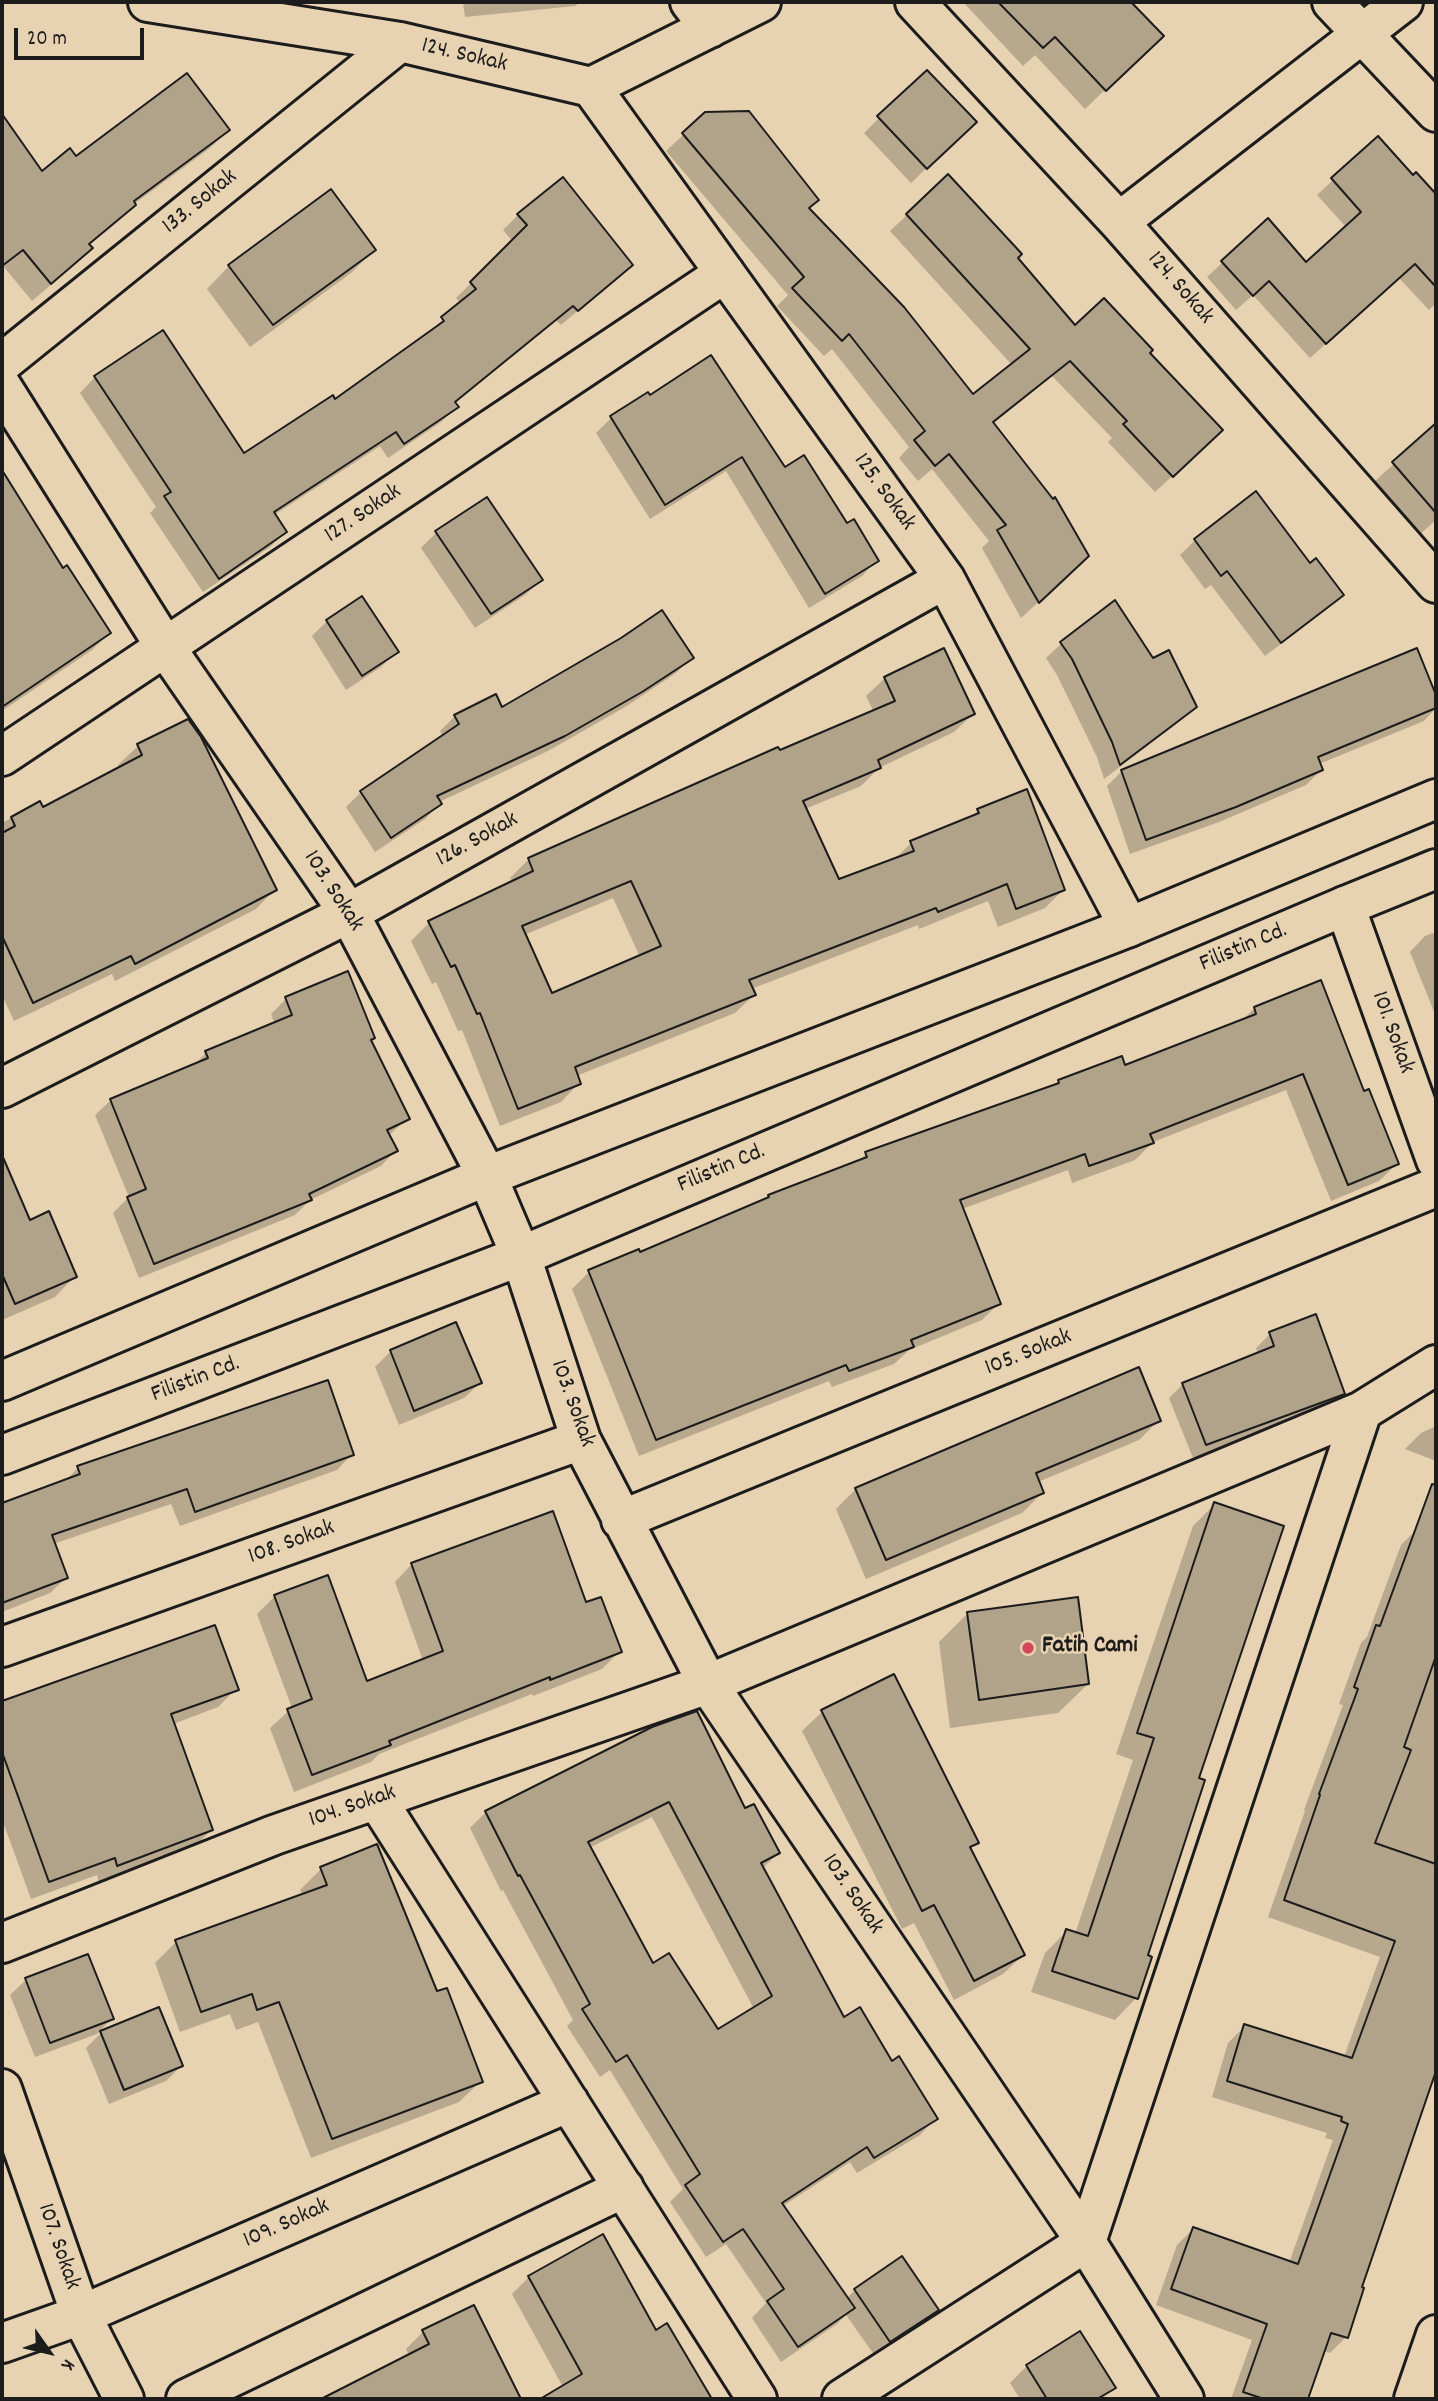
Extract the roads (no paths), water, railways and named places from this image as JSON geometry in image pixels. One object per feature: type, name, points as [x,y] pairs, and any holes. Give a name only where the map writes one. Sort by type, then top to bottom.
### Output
[{"type":"street","name":"124. Sokak","points":[[148,2],[400,42],[592,87]]},
{"type":"street","points":[[592,87],[700,15],[761,2]]},
{"type":"street","name":"124. Sokak","points":[[915,2],[1119,222],[1436,583]]},
{"type":"street","points":[[1332,2],[1436,112]]},
{"type":"street","points":[[1119,222],[1403,2]]},
{"type":"street","name":"133. Sokak","points":[[2,363],[400,42]]},
{"type":"street","name":"125. Sokak","points":[[592,87],[945,579],[1129,927]]},
{"type":"street","name":"127. Sokak","points":[[2,756],[725,273]]},
{"type":"street","name":"103. Sokak","points":[[2,387],[166,648],[349,913],[486,1176],[521,1256],[581,1440],[708,1684],[1086,2242],[1184,2399]]},
{"type":"street","name":"126. Sokak","points":[[2,1088],[349,913],[945,579]]},
{"type":"street","points":[[2,1381],[486,1176],[1129,927],[1436,799]]},
{"type":"street","name":"Filistin Cd.","points":[[2,1455],[521,1256],[1436,869]]},
{"type":"street","name":"101. Sokak","points":[[1345,906],[1436,1160]]},
{"type":"street","name":"105. Sokak","points":[[621,1520],[1436,1187]]},
{"type":"street","name":"104. Sokak","points":[[2,1943],[274,1835],[708,1684],[1362,1411],[1436,1364]]},
{"type":"street","points":[[842,2399],[1086,2242],[1362,1411]]},
{"type":"street","name":"108. Sokak","points":[[2,1647],[581,1440]]},
{"type":"street","points":[[377,1800],[757,2399]]},
{"type":"street","name":"107. Sokak","points":[[2,2089],[81,2315],[124,2399]]},
{"type":"street","name":"109. Sokak","points":[[2,2343],[81,2315],[569,2102]]},
{"type":"street","points":[[186,2399],[624,2188]]},
{"type":"street","points":[[1414,2399],[1436,2335]]},
{"type":"place","name":"Fatih Cami","points":[[1028,1648]]}]
